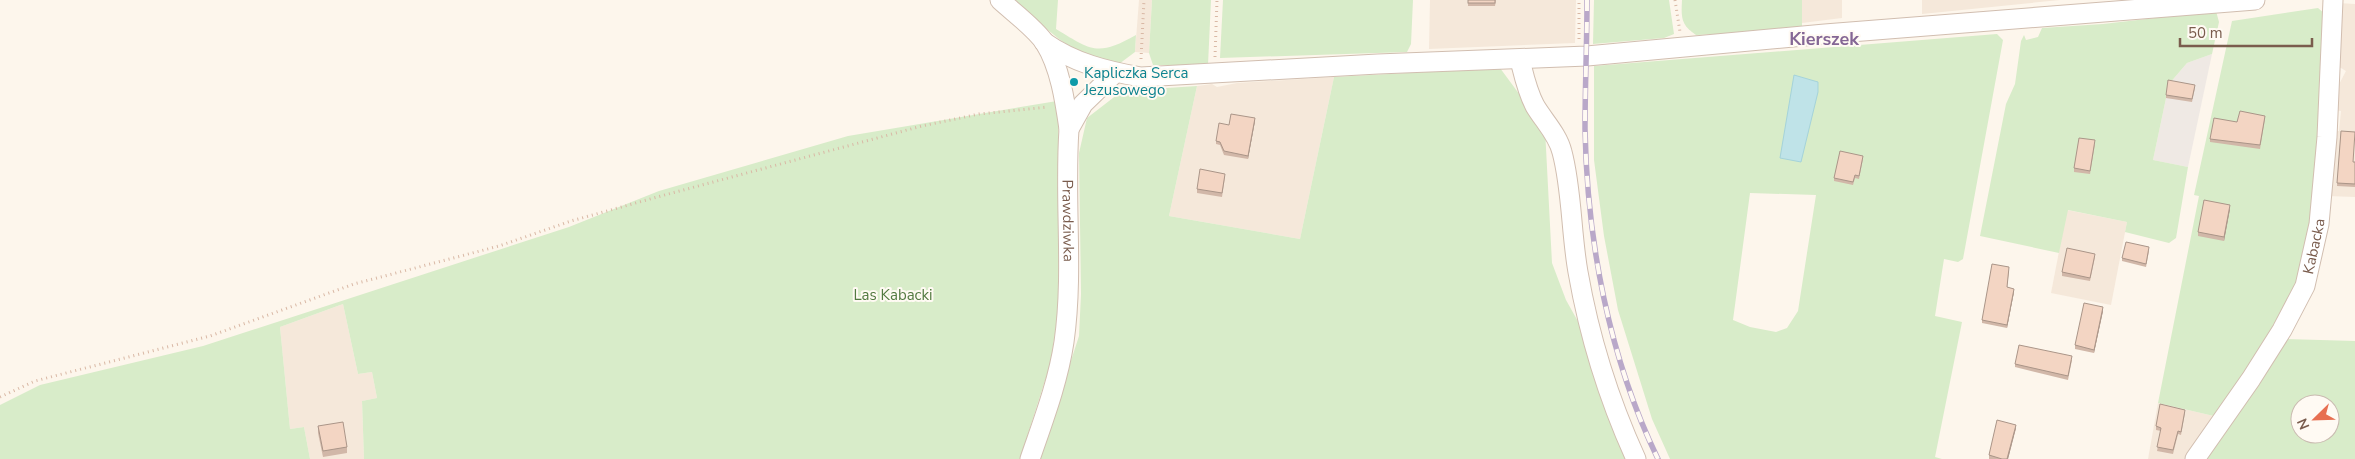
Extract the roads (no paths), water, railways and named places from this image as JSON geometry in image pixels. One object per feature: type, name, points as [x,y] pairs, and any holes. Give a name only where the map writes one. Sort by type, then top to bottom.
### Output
[{"type":"street","name":"Prawdziwka","points":[[1000,0],[1044,42],[1053,61],[1066,105],[1069,129],[1068,285],[1064,343],[1053,391],[1030,459]]},
{"type":"street","points":[[1044,42],[1078,61],[1115,73],[1141,77],[1214,72],[1581,56],[2255,0]]},
{"type":"street","name":"Kabacka","points":[[2195,459],[2252,379],[2282,330],[2305,286],[2313,257],[2320,214],[2327,137],[2333,0]]},
{"type":"street","points":[[1520,60],[1526,85],[1535,106],[1562,150],[1568,178],[1570,222],[1587,319],[1610,392],[1636,459]]},
{"type":"street","points":[[1069,129],[1083,104],[1115,73]]},
{"type":"water","points":[[1794,75],[1818,82],[1818,92],[1801,162],[1780,158]]},
{"type":"railway","points":[[1587,0],[1585,129],[1590,214],[1596,256],[1614,340],[1626,381],[1658,459]]},
{"type":"place","name":"Kapliczka Serca Jezusowego","points":[[1074,82]]},
{"type":"district","name":"Kierszek","points":[[1824,39]]},
{"type":"park label","name":"Las Kabacki","points":[[893,295]]}]
